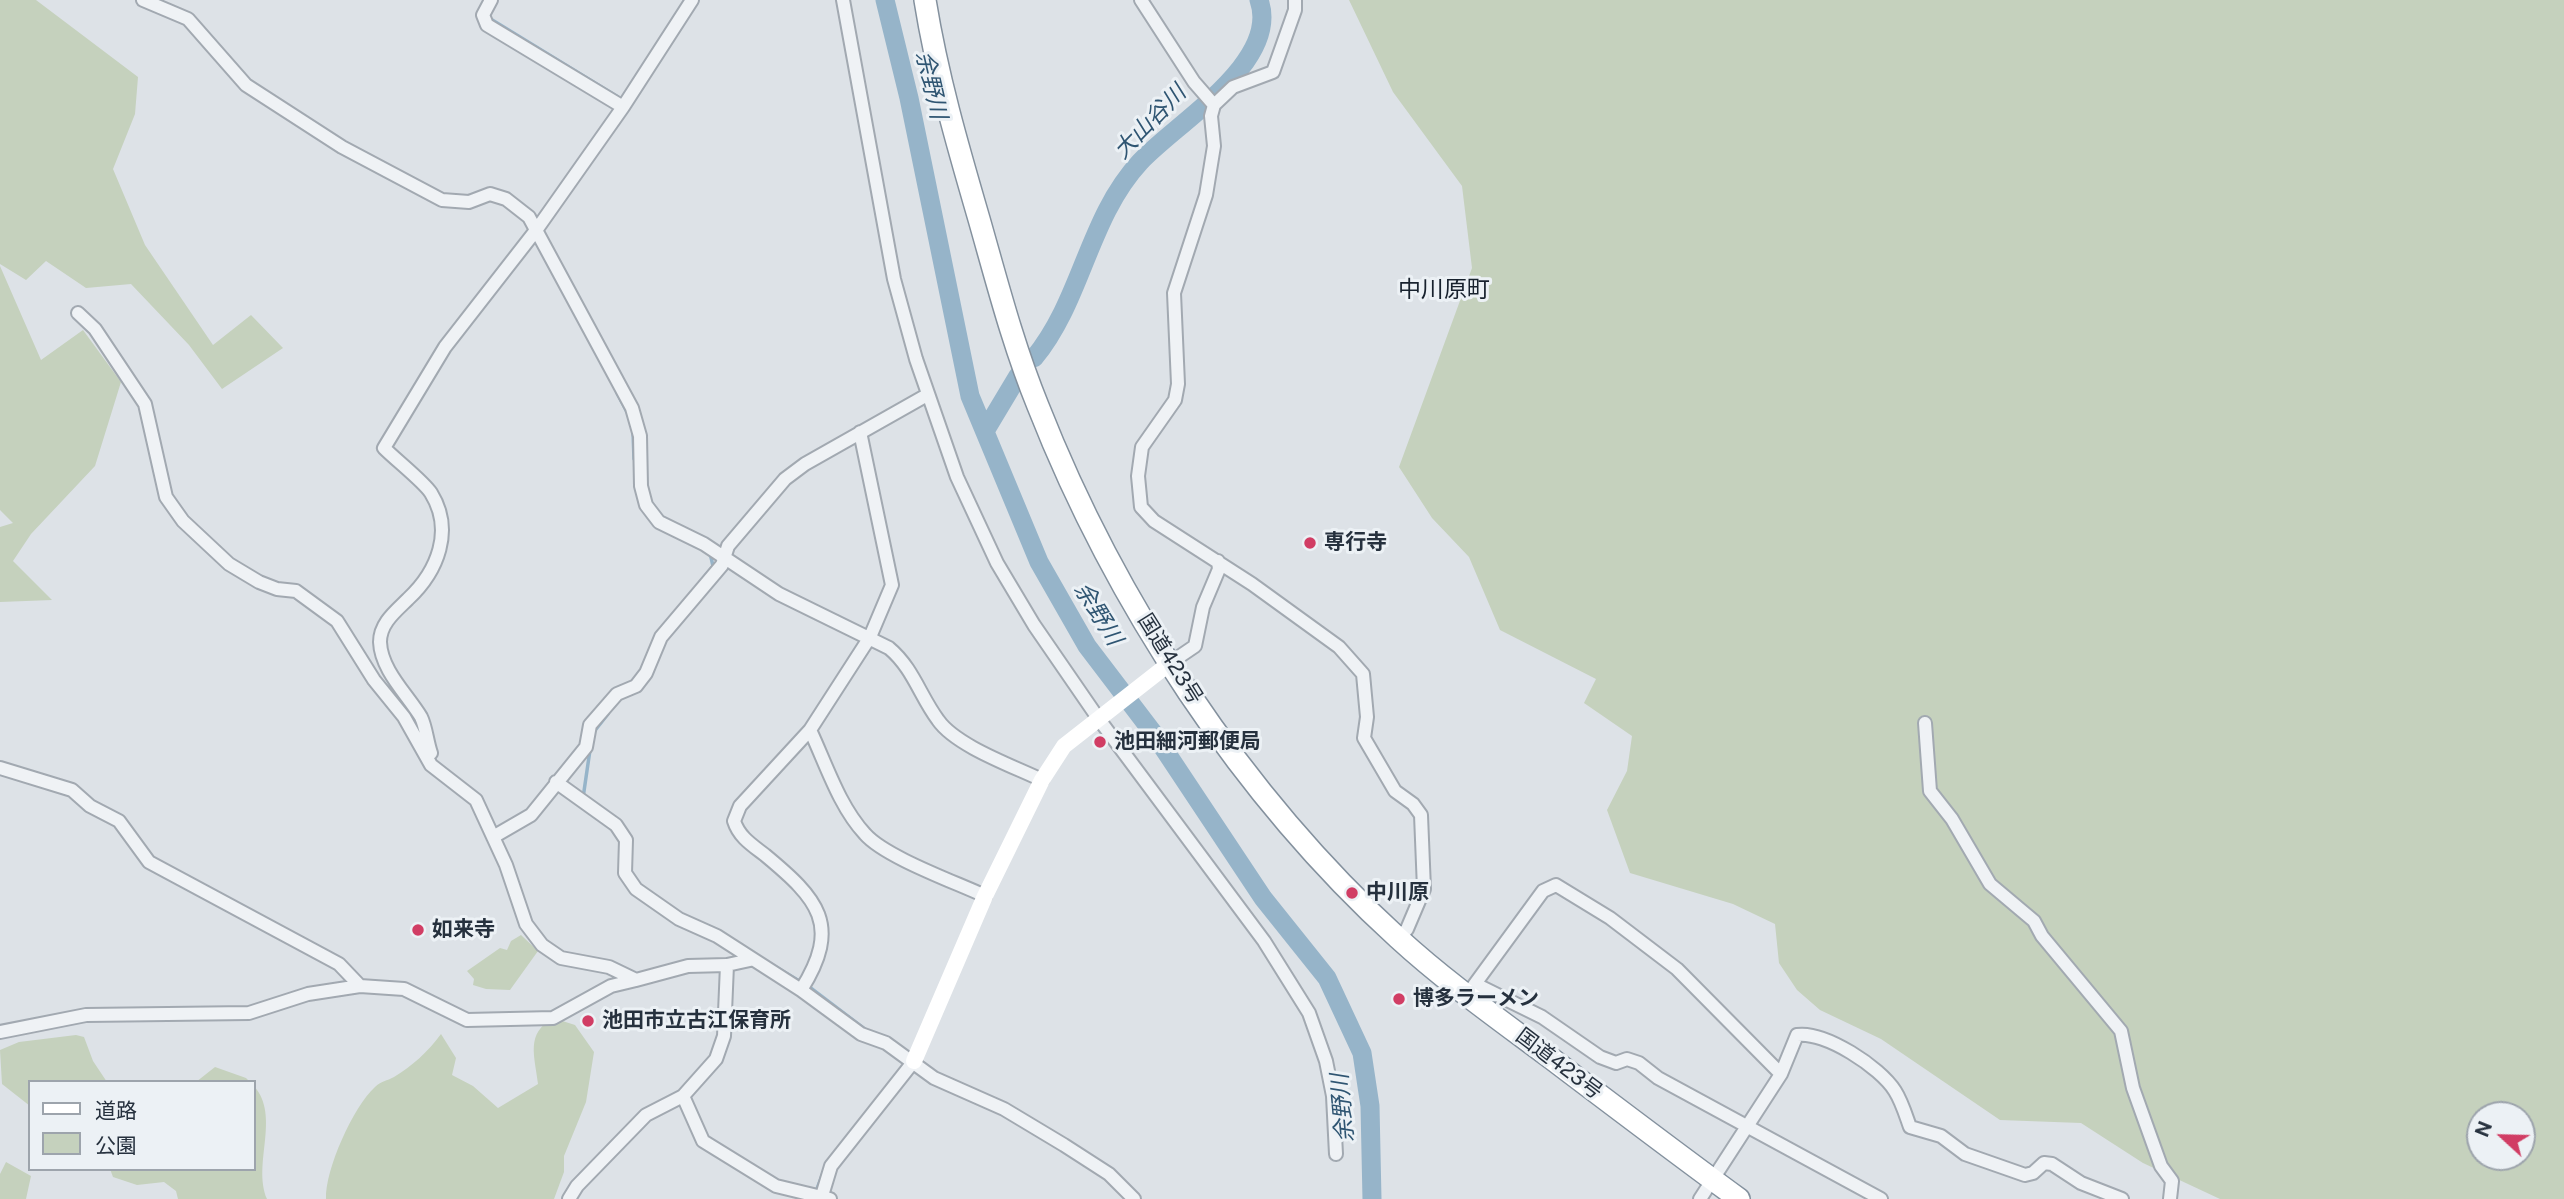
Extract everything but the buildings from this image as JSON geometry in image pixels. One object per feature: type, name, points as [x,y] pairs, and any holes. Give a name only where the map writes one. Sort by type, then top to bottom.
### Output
[{"type":"highway","name":"国道423号","points":[[925,0],[937,66],[959,149],[1008,324],[1038,408],[1164,667],[1275,810],[1399,939],[1471,990],[1739,1199]]},
{"type":"street","points":[[143,0],[188,19],[246,85],[342,147],[442,201],[469,202],[490,194],[506,199],[529,216],[632,408],[640,436],[641,486],[646,505],[659,522],[723,557],[779,594],[870,637],[904,661],[939,721],[957,737],[1042,780]]},
{"type":"street","points":[[491,0],[483,15],[487,25],[623,107]]},
{"type":"street","points":[[431,765],[423,720],[396,683],[380,645],[381,631],[396,609],[410,598],[428,574],[438,557],[444,536],[440,513],[430,491],[384,448],[445,347],[537,229],[623,107],[692,0]]},
{"type":"street","points":[[843,0],[894,279],[927,395],[957,477],[997,563],[1034,625],[1264,941],[1309,1013],[1326,1061],[1333,1096],[1336,1154]]},
{"type":"street","points":[[1141,0],[1194,82],[1214,105]]},
{"type":"street","points":[[1295,0],[1295,10],[1273,72],[1233,87],[1214,105],[1210,116],[1213,146],[1206,195],[1174,293],[1174,339],[1179,358],[1175,400],[1142,447],[1138,476],[1141,507],[1339,647],[1363,674],[1367,717],[1364,738],[1395,791],[1413,804],[1421,815],[1424,889],[1407,929],[1399,939]]},
{"type":"street","points":[[78,313],[95,329],[145,404],[166,497],[183,521],[229,564],[258,582],[277,589],[296,591],[337,621],[374,680],[404,717],[431,765],[476,800],[526,924],[542,945],[561,958],[609,967],[636,980]]},
{"type":"street","points":[[493,837],[531,815],[586,747],[590,725],[617,694],[636,686],[646,673],[660,637],[722,565],[728,546],[785,479],[860,432],[927,395]]},
{"type":"street","points":[[801,990],[817,964],[823,938],[819,917],[797,882],[738,833],[734,821],[740,806],[810,730],[870,637],[892,585],[860,432]]},
{"type":"street","points":[[683,1096],[703,1141],[759,1178],[776,1186],[824,1198],[831,1166],[914,1061],[985,896],[1042,780],[1064,746],[1164,667],[1195,646],[1203,607],[1219,569],[1218,561]]},
{"type":"street","points":[[1925,723],[1930,791],[1952,819],[1990,884],[2034,921],[2042,936],[2121,1031],[2133,1088],[2161,1166],[2172,1181],[2170,1199]]},
{"type":"street","points":[[810,730],[847,810],[866,836],[888,850],[985,896]]},
{"type":"street","points":[[0,768],[72,790],[90,806],[118,821],[149,862],[339,964],[360,986]]},
{"type":"street","points":[[556,782],[616,825],[626,840],[625,873],[636,888],[679,919],[717,936],[750,960],[801,990],[861,1034],[886,1043],[934,1078],[1004,1109],[1064,1145],[1109,1174],[1133,1199]]},
{"type":"street","points":[[1781,1074],[1677,969],[1610,918],[1556,885],[1543,891],[1471,990],[1542,1017],[1601,1057],[1616,1063],[1627,1059],[1639,1063],[1658,1078],[1881,1199]]},
{"type":"street","points":[[0,1032],[86,1015],[249,1013],[308,994],[360,986],[404,989],[467,1020],[553,1018],[611,986],[688,965],[727,965],[750,960]]},
{"type":"street","points":[[569,1199],[577,1186],[646,1115],[683,1096],[716,1059],[724,1036],[727,965]]},
{"type":"street","points":[[1700,1199],[1781,1074],[1797,1035],[1811,1033],[1875,1070],[1894,1088],[1910,1127],[1941,1136],[1965,1154],[2025,1175],[2034,1173],[2044,1163],[2052,1164],[2081,1183],[2122,1199]]},
{"type":"green space","points":[[0,0],[36,0],[138,77],[135,114],[113,169],[145,245],[213,345],[251,315],[283,348],[222,389],[189,345],[131,284],[86,288],[46,261],[26,280],[0,264]]},
{"type":"green space","points":[[1349,0],[2564,0],[2564,1199],[2220,1199],[2143,1163],[2081,1123],[2000,1120],[1881,1039],[1820,1010],[1797,990],[1779,963],[1775,924],[1733,904],[1630,873],[1607,810],[1627,771],[1632,736],[1584,703],[1596,679],[1500,630],[1469,557],[1432,518],[1399,467],[1472,268],[1462,186],[1393,92]]},
{"type":"green space","points":[[0,266],[41,360],[83,330],[121,382],[95,466],[31,534],[13,561],[52,600],[0,602],[0,527],[13,523],[0,510]]},
{"type":"green space","points":[[521,935],[538,951],[510,990],[486,989],[473,985],[474,979],[467,971],[500,948],[507,950],[511,941]]},
{"type":"green space","points":[[553,1018],[575,1025],[594,1052],[586,1102],[564,1156],[564,1172],[554,1199],[326,1199],[330,1172],[342,1140],[358,1109],[377,1085],[413,1063],[441,1034],[456,1058],[452,1075],[473,1086],[498,1108],[538,1084],[535,1039],[544,1024]]},
{"type":"green space","points":[[76,1035],[84,1037],[93,1061],[106,1080],[28,1080],[28,1104],[2,1084],[0,1050],[19,1042]]},
{"type":"green space","points":[[215,1067],[248,1080],[199,1080]]},
{"type":"green space","points":[[256,1089],[262,1098],[266,1126],[262,1171],[267,1199],[178,1199],[176,1191],[164,1182],[137,1185],[113,1177],[111,1171],[256,1171]]},
{"type":"green space","points":[[6,1162],[31,1176],[26,1199],[0,1199],[0,1174]]},
{"type":"waterway","name":"余野川","points":[[885,0],[909,98],[970,396],[1039,562],[1087,646],[1154,734],[1263,898],[1327,978],[1362,1053],[1370,1106],[1372,1199]]},
{"type":"waterway","name":"大山谷川","points":[[1034,358],[1064,311],[1096,233],[1122,184],[1156,146],[1221,90],[1241,68],[1255,46],[1262,23],[1259,0]]},
{"type":"waterway","points":[[489,18],[618,97],[617,101]]},
{"type":"waterway","name":"大山谷川","points":[[985,431],[1018,376]]},
{"type":"waterway","points":[[617,393],[628,414]]},
{"type":"waterway","points":[[633,432],[634,459]]},
{"type":"waterway","points":[[704,577],[713,566],[710,553]]},
{"type":"waterway","points":[[593,733],[608,714]]},
{"type":"waterway","points":[[583,798],[590,750]]},
{"type":"waterway","points":[[766,961],[801,982]]},
{"type":"waterway","points":[[808,986],[866,1030]]},
{"type":"waterway","points":[[815,1194],[827,1162]]},
{"type":"place","name":"専行寺","points":[[1310,543]]},
{"type":"place","name":"池田細河郵便局","points":[[1100,742]]},
{"type":"place","name":"中川原","points":[[1352,893]]},
{"type":"place","name":"如来寺","points":[[418,930]]},
{"type":"place","name":"博多ラーメン","points":[[1399,999]]},
{"type":"place","name":"池田市立古江保育所","points":[[588,1021]]},
{"type":"district","name":"中川原町","points":[[1444,290]]}]
